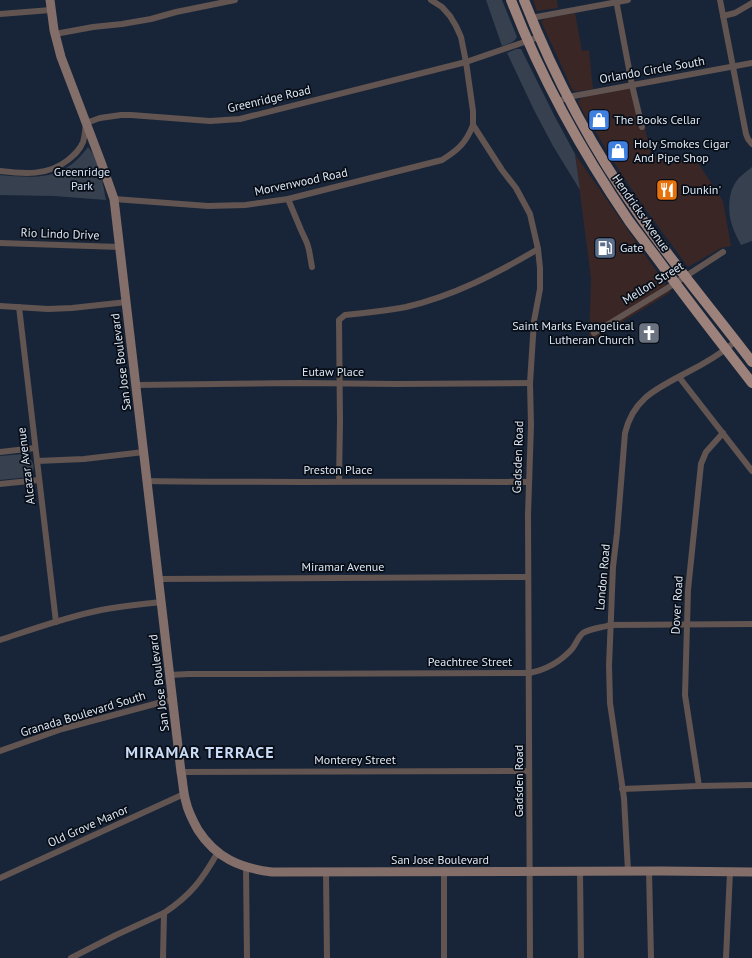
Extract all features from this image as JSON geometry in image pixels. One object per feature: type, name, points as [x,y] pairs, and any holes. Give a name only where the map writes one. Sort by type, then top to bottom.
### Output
[{"type":"main road","name":"Hendricks Avenue","points":[[511,0],[527,41],[557,102],[596,171],[634,229],[752,383]]},
{"type":"main road","points":[[515,0],[520,11],[524,15],[531,18]]},
{"type":"main road","name":"Hendricks Avenue","points":[[524,0],[539,37],[568,97],[586,131],[620,186],[644,222],[752,362]]},
{"type":"main road","points":[[634,229],[644,222]]},
{"type":"street","name":"San Jose Boulevard","points":[[50,0],[55,34],[61,57],[114,199],[184,794],[189,813],[203,838],[211,847],[237,864],[257,870],[272,872],[752,872]]},
{"type":"street","points":[[55,34],[144,20],[235,0]]},
{"type":"street","points":[[431,0],[442,7],[450,16],[461,38],[473,111],[473,125]]},
{"type":"street","points":[[531,18],[628,0]]},
{"type":"street","points":[[720,0],[746,134],[752,144]]},
{"type":"street","points":[[617,1],[632,85],[642,127]]},
{"type":"street","points":[[723,16],[735,13],[752,3]]},
{"type":"street","points":[[0,14],[51,10]]},
{"type":"street","name":"Greenridge Road","points":[[86,123],[100,118],[122,115],[210,121],[240,119],[466,62],[539,37]]},
{"type":"street","name":"Orlando Circle South","points":[[557,102],[568,97],[752,63]]},
{"type":"street","points":[[0,171],[39,173],[56,168],[74,155],[80,148],[85,136],[86,123]]},
{"type":"street","name":"Morvenwood Road","points":[[114,199],[208,206],[245,205],[288,199],[442,160],[462,145],[469,136],[473,125]]},
{"type":"street","name":"Gadsden Road","points":[[473,125],[502,170],[516,188],[530,214],[538,249],[540,268],[540,289],[534,321],[530,383],[531,425],[528,482],[530,958]]},
{"type":"street","points":[[288,199],[300,230],[307,243],[312,267]]},
{"type":"street","name":"Rio Lindo Drive","points":[[0,244],[120,247]]},
{"type":"street","points":[[339,481],[339,320],[344,315],[406,307],[442,296],[480,281],[538,249]]},
{"type":"street","name":"Mellon Street","points":[[594,333],[723,252]]},
{"type":"street","points":[[0,306],[48,309],[127,302]]},
{"type":"street","name":"Alcazar Avenue","points":[[19,307],[56,622]]},
{"type":"street","name":"London Road","points":[[628,871],[624,798],[610,703],[609,666],[613,568],[625,433],[628,422],[640,402],[661,387],[726,350],[736,341]]},
{"type":"street","points":[[679,377],[752,471]]},
{"type":"street","name":"Eutaw Place","points":[[136,385],[530,383]]},
{"type":"street","name":"Dover Road","points":[[698,786],[685,695],[688,590],[701,464],[706,452],[723,433]]},
{"type":"street","points":[[0,452],[35,448]]},
{"type":"street","points":[[37,461],[84,459],[144,452]]},
{"type":"street","points":[[0,484],[39,480]]},
{"type":"street","name":"Preston Place","points":[[147,481],[528,482]]},
{"type":"street","name":"Miramar Avenue","points":[[159,579],[528,577]]},
{"type":"street","points":[[0,640],[56,622],[112,608],[162,602]]},
{"type":"street","name":"Peachtree Street","points":[[170,676],[188,674],[529,673],[544,670],[551,666],[574,646],[583,633],[590,629],[610,625],[752,624]]},
{"type":"street","name":"Granada Boulevard South","points":[[0,752],[62,729],[173,699]]},
{"type":"street","name":"Monterey Street","points":[[181,772],[530,771]]},
{"type":"street","points":[[622,789],[752,785]]},
{"type":"street","name":"Old Grove Manor","points":[[0,878],[184,794]]},
{"type":"street","points":[[73,958],[164,912],[182,899],[192,890],[206,872],[218,852]]},
{"type":"street","points":[[246,867],[247,958]]},
{"type":"street","points":[[649,871],[651,958]]},
{"type":"street","points":[[326,872],[327,958]]},
{"type":"street","points":[[444,872],[444,958]]},
{"type":"street","points":[[580,872],[581,958]]},
{"type":"street","points":[[726,958],[730,872]]},
{"type":"street","points":[[163,958],[164,912]]},
{"type":"shaded area","points":[[533,0],[557,0],[558,8],[537,11]]},
{"type":"shaded area","points":[[575,13],[582,51],[589,50],[593,89],[580,91],[573,91],[541,21],[547,18]]},
{"type":"shaded area","points":[[631,87],[641,128],[645,128],[651,155],[698,163],[723,201],[731,246],[721,248],[688,267],[620,172],[578,103],[579,100],[587,96]]},
{"type":"shaded area","points":[[575,154],[671,292],[589,342],[591,279]]},
{"type":"green space","points":[[486,0],[502,0],[517,37],[513,42],[502,46]]},
{"type":"green space","points":[[516,49],[521,49],[575,154],[580,190],[553,146],[507,53]]},
{"type":"green space","name":"Greenridge Park","points":[[88,147],[98,165],[106,200],[54,196],[0,195],[0,175],[26,177],[49,175],[59,172],[79,158]]},
{"type":"green space","points":[[752,167],[752,241],[741,245],[731,221],[729,210],[730,199],[732,189],[736,182]]},
{"type":"green space","points":[[24,454],[34,465],[33,471],[29,477],[0,480],[0,456]]},
{"type":"place","name":"The Books Cellar","points":[[599,120]]},
{"type":"place","name":"Holy Smokes Cigar And Pipe Shop","points":[[618,151]]},
{"type":"place","name":"Dunkin'","points":[[667,190]]},
{"type":"place","name":"Gate","points":[[605,248]]},
{"type":"place","name":"Saint Marks Evangelical Lutheran Church","points":[[649,333]]},
{"type":"district","name":"MIRAMAR TERRACE","points":[[200,752]]}]
